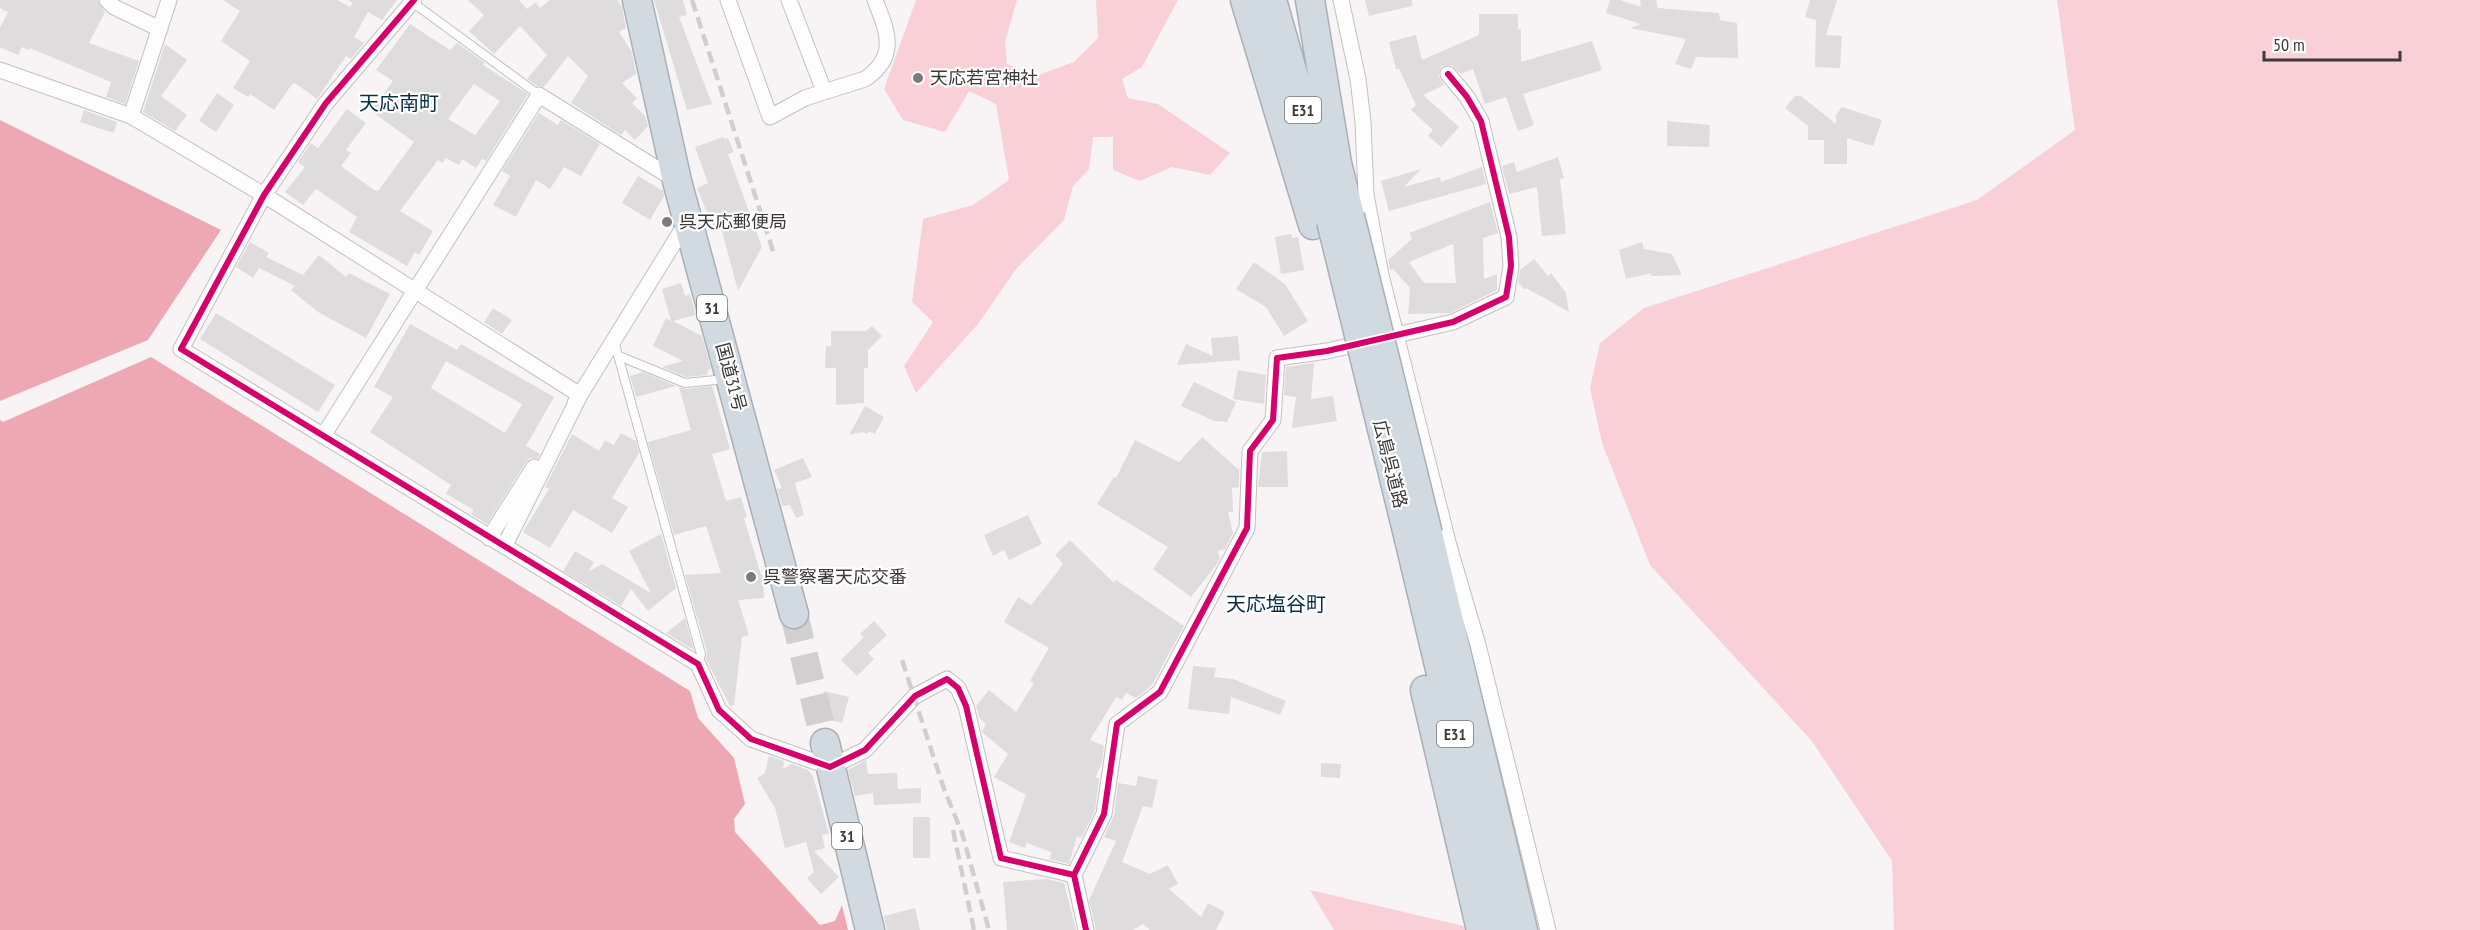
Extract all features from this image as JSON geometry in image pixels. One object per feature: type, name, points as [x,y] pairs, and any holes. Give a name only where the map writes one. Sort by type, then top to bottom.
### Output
[{"type":"highway","name":"国道31号","points":[[637,0],[677,182],[794,614]]},
{"type":"highway","points":[[1245,0],[1331,221],[1409,539],[1523,930]]},
{"type":"highway","name":"E31","points":[[1272,0],[1331,221]]},
{"type":"highway","points":[[1310,0],[1337,163],[1331,221],[1409,539],[1480,930]]},
{"type":"highway","name":"E31","points":[[1409,539],[1502,930]]},
{"type":"highway","name":"31","points":[[828,755],[870,930]]},
{"type":"street","points":[[106,0],[114,7],[160,29]]},
{"type":"street","points":[[131,116],[169,0]]},
{"type":"street","points":[[728,0],[770,117],[824,91],[865,80],[874,74],[884,59],[889,36],[875,0]]},
{"type":"street","points":[[789,0],[824,91]]},
{"type":"street","points":[[1341,0],[1358,79],[1363,122],[1366,195],[1381,275],[1478,645],[1548,930]]},
{"type":"street","points":[[411,1],[326,103],[264,195],[181,349],[698,664],[719,710],[751,739],[828,755],[866,750],[915,696],[947,679],[958,688],[966,706],[1001,858],[1074,875]]},
{"type":"street","points":[[0,70],[131,116],[264,195],[580,395]]},
{"type":"street","points":[[1086,930],[1074,875],[1104,814],[1117,724],[1160,692],[1247,528],[1250,451],[1273,420],[1277,358],[1327,351],[1453,322],[1506,297],[1511,266],[1509,237],[1481,121],[1467,97],[1448,74]]},
{"type":"street","points":[[323,436],[539,95],[677,182]]},
{"type":"street","points":[[489,538],[688,220]]},
{"type":"street","points":[[507,541],[580,395]]},
{"type":"lane","points":[[411,1],[539,95]]},
{"type":"lane","points":[[614,340],[701,654],[698,664]]},
{"type":"lane","points":[[619,356],[685,383],[731,378]]},
{"type":"shaded area","points":[[916,0],[1017,0],[1005,42],[1007,64],[1036,76],[1074,62],[1098,38],[1096,0],[1178,0],[1142,67],[1122,79],[1128,98],[1158,104],[1230,153],[1210,175],[1172,167],[1140,181],[1113,170],[1113,137],[1093,137],[1089,169],[1073,186],[1064,220],[1016,269],[978,324],[916,393],[904,366],[933,322],[912,302],[923,219],[973,205],[1009,180],[996,104],[969,91],[945,132],[903,120],[884,89]]},
{"type":"shaded area","points":[[2057,0],[2480,0],[2480,930],[1894,930],[1892,861],[1811,740],[1650,565],[1602,443],[1590,388],[1600,343],[1644,308],[1977,200],[2075,130]]},
{"type":"shaded area","points":[[0,120],[221,230],[148,340],[0,401]]},
{"type":"shaded area","points":[[151,357],[690,691],[698,718],[734,758],[745,804],[734,819],[735,832],[820,925],[835,921],[842,905],[848,930],[0,930],[0,420],[3,422]]},
{"type":"shaded area","points":[[1310,890],[1468,927],[1468,930],[1334,930]]},
{"type":"building","points":[[0,0],[98,0],[105,12],[89,43],[139,61],[125,104],[106,97],[111,82],[30,48],[29,50],[22,47],[18,55],[0,47],[0,28],[8,12],[0,8]]},
{"type":"building","points":[[223,0],[337,0],[350,7],[353,3],[348,0],[397,0],[382,20],[368,12],[354,37],[364,43],[351,59],[346,56],[317,99],[295,83],[274,110],[250,94],[248,97],[233,88],[250,61],[221,41],[240,11]]},
{"type":"building","points":[[468,0],[519,0],[527,9],[536,2],[540,8],[550,0],[617,0],[622,7],[626,28],[619,32],[632,52],[636,74],[622,83],[637,98],[632,103],[646,117],[648,126],[635,140],[625,130],[621,135],[571,103],[588,76],[568,56],[544,87],[537,86],[527,79],[547,55],[520,26],[494,54],[469,31],[484,15]]},
{"type":"building","points":[[654,0],[683,0],[687,15],[679,17],[712,104],[687,110]]},
{"type":"building","points":[[1365,0],[1412,0],[1412,6],[1369,16]]},
{"type":"building","points":[[1610,0],[1620,0],[1641,7],[1640,0],[1656,0],[1658,8],[1719,13],[1720,20],[1737,23],[1738,58],[1696,57],[1691,69],[1675,64],[1686,39],[1630,28],[1641,24],[1606,13]]},
{"type":"building","points":[[1810,0],[1837,0],[1826,35],[1842,36],[1840,68],[1815,67],[1816,20],[1805,17]]},
{"type":"building","points":[[1479,14],[1518,14],[1518,29],[1521,29],[1521,62],[1592,41],[1602,70],[1523,94],[1534,125],[1518,131],[1506,97],[1485,104],[1473,69],[1461,74],[1452,65],[1442,66],[1438,75],[1444,85],[1423,95],[1459,127],[1441,147],[1428,136],[1433,130],[1411,110],[1416,105],[1399,69],[1396,69],[1389,42],[1416,35],[1422,60],[1479,35]]},
{"type":"building","points":[[410,24],[450,50],[457,43],[485,63],[483,65],[528,94],[486,161],[482,159],[476,168],[462,159],[459,165],[446,158],[442,163],[438,160],[400,211],[433,231],[419,255],[415,252],[407,266],[349,232],[357,217],[316,189],[303,205],[285,192],[305,167],[298,162],[311,143],[318,148],[347,109],[366,123],[346,150],[351,153],[341,166],[378,191],[414,142],[371,111],[393,81],[376,70]],"holes":[[[474,84],[500,101],[475,135],[448,119]]]},
{"type":"building","points":[[165,44],[187,60],[161,96],[187,115],[175,131],[143,112]]},
{"type":"building","points":[[217,93],[234,105],[216,132],[199,121]]},
{"type":"building","points":[[1795,96],[1801,96],[1836,124],[1836,115],[1842,107],[1882,120],[1873,146],[1847,138],[1847,164],[1824,164],[1824,140],[1808,140],[1808,126],[1785,108]]},
{"type":"building","points":[[84,110],[117,122],[114,133],[80,122]]},
{"type":"building","points":[[539,113],[558,125],[561,120],[600,144],[581,176],[564,167],[550,189],[536,180],[516,217],[493,205],[510,176],[502,171]]},
{"type":"building","points":[[1667,121],[1710,125],[1709,147],[1667,146]]},
{"type":"building","points":[[723,137],[728,138],[734,152],[728,154],[762,247],[738,291],[721,227],[714,229],[709,217],[711,215],[706,210],[697,188],[708,183],[695,147]]},
{"type":"building","points":[[1558,157],[1564,178],[1560,179],[1566,234],[1542,236],[1537,187],[1509,194],[1502,166],[1514,162],[1517,172]]},
{"type":"building","points":[[1482,167],[1486,184],[1389,211],[1381,181],[1421,169],[1404,187],[1440,177],[1441,182]]},
{"type":"building","points":[[638,176],[663,191],[664,196],[650,220],[622,203]]},
{"type":"building","points":[[1490,202],[1498,233],[1483,238],[1484,279],[1497,274],[1497,290],[1450,313],[1408,314],[1410,288],[1393,269],[1390,270],[1388,260],[1412,239],[1409,233]],"holes":[[[1453,244],[1456,283],[1424,283],[1409,262]]]},
{"type":"building","points":[[1291,234],[1292,238],[1298,237],[1304,270],[1281,274],[1275,237]]},
{"type":"building","points":[[250,242],[269,253],[266,257],[303,275],[319,255],[346,277],[349,273],[390,294],[366,338],[318,312],[291,290],[295,286],[259,268],[253,278],[236,267]]},
{"type":"building","points":[[1642,242],[1644,249],[1672,254],[1682,275],[1651,276],[1651,273],[1626,279],[1619,250]]},
{"type":"building","points":[[1534,259],[1548,276],[1551,273],[1566,293],[1569,312],[1526,288],[1525,290],[1518,282],[1520,270]]},
{"type":"building","points":[[1254,262],[1285,284],[1308,321],[1284,336],[1266,307],[1236,289]]},
{"type":"building","points":[[681,283],[685,296],[690,294],[696,315],[673,321],[702,336],[711,369],[707,371],[708,375],[686,377],[662,367],[683,361],[653,346],[666,318],[671,321],[662,289]]},
{"type":"building","points":[[493,308],[512,320],[502,334],[484,322]]},
{"type":"building","points":[[216,313],[335,385],[318,412],[200,339]]},
{"type":"building","points":[[410,324],[457,350],[461,344],[554,397],[526,446],[540,454],[538,458],[530,458],[526,462],[487,524],[471,514],[474,510],[446,494],[451,485],[370,432],[393,397],[374,387]],"holes":[[[446,361],[522,404],[505,433],[431,388]]]},
{"type":"building","points":[[872,326],[882,336],[868,350],[868,368],[864,368],[864,403],[836,405],[836,368],[825,368],[826,346],[831,346],[831,331],[866,331]]},
{"type":"building","points":[[1238,336],[1240,360],[1177,365],[1186,344],[1213,356],[1211,338]]},
{"type":"building","points":[[1314,363],[1311,399],[1333,396],[1337,421],[1292,428],[1296,397],[1284,395],[1286,367]]},
{"type":"building","points":[[1238,370],[1266,375],[1264,404],[1233,399]]},
{"type":"building","points":[[643,372],[676,386],[636,397],[630,376]]},
{"type":"building","points":[[1194,382],[1236,402],[1227,422],[1214,421],[1181,406]]},
{"type":"building","points":[[712,386],[730,449],[712,454],[726,501],[741,497],[747,517],[744,518],[761,575],[763,575],[764,598],[738,600],[749,635],[742,637],[734,705],[730,706],[706,659],[707,652],[685,575],[721,573],[706,526],[674,535],[648,442],[691,430],[679,387],[686,389]]},
{"type":"building","points":[[865,406],[884,417],[875,434],[869,431],[867,434],[862,432],[849,435]]},
{"type":"building","points":[[621,433],[636,441],[639,453],[612,498],[628,507],[612,533],[573,510],[550,548],[523,532],[549,489],[545,487],[572,434],[599,451],[605,440],[614,445]]},
{"type":"building","points":[[1202,437],[1239,470],[1239,487],[1232,488],[1233,512],[1228,512],[1233,533],[1225,549],[1217,551],[1220,558],[1217,564],[1191,597],[1153,569],[1168,547],[1097,504],[1114,477],[1116,478],[1135,440],[1179,462]]},
{"type":"building","points":[[1287,451],[1288,487],[1258,487],[1262,452]]},
{"type":"building","points":[[803,458],[812,477],[795,483],[804,515],[796,518],[790,505],[782,506],[777,489],[782,488],[774,470]]},
{"type":"building","points":[[1028,515],[1042,544],[1009,560],[1004,550],[993,556],[984,535]]},
{"type":"building","points":[[661,534],[676,588],[648,611],[631,589],[621,606],[563,571],[575,551],[594,562],[588,572],[602,564],[651,593],[629,551]]},
{"type":"building","points":[[1070,540],[1114,583],[1116,580],[1184,626],[1152,685],[1136,698],[1126,693],[1122,700],[1116,697],[1090,740],[1104,746],[1102,763],[1095,778],[1099,778],[1095,811],[1081,838],[1077,836],[1069,864],[1050,859],[1051,852],[1027,843],[1025,848],[1009,842],[1026,795],[994,777],[1008,754],[982,732],[986,724],[979,717],[976,706],[989,690],[1016,712],[1034,683],[1030,681],[1049,648],[1004,622],[1018,597],[1031,605],[1059,570],[1063,563],[1055,555]]},
{"type":"building","points":[[685,618],[694,650],[666,633]]},
{"type":"building","points":[[874,621],[887,635],[868,653],[874,659],[857,676],[841,660],[864,637],[860,634]]},
{"type":"building","points":[[1193,666],[1216,668],[1214,677],[1233,679],[1286,701],[1280,715],[1231,697],[1229,714],[1188,709]]},
{"type":"building","points":[[824,691],[849,697],[842,723],[817,717]]},
{"type":"building","points":[[769,756],[784,761],[783,769],[792,764],[808,770],[813,776],[829,834],[822,835],[825,848],[814,851],[839,877],[821,894],[807,878],[814,872],[806,842],[785,848],[775,808],[757,778],[765,773]]},
{"type":"building","points":[[866,760],[868,774],[897,773],[898,789],[921,788],[921,803],[874,805],[873,793],[855,796],[848,770]]},
{"type":"building","points":[[1321,763],[1341,764],[1340,778],[1321,777]]},
{"type":"building","points":[[1138,776],[1158,780],[1152,808],[1143,806],[1122,862],[1150,874],[1168,865],[1178,884],[1169,889],[1201,917],[1208,903],[1225,912],[1216,930],[1150,930],[1143,924],[1133,930],[1096,930],[1089,900],[1116,841],[1104,837],[1114,816],[1118,783],[1136,786]]},
{"type":"building","points":[[913,817],[930,817],[930,858],[913,858]]},
{"type":"building","points":[[1046,879],[1064,883],[1076,930],[1007,930],[1003,882]]},
{"type":"building","points":[[915,908],[920,930],[887,930],[884,916]]},
{"type":"tunnel","points":[[794,614],[825,743]]},
{"type":"railway","points":[[692,0],[775,257]]},
{"type":"railway","points":[[902,660],[944,789],[962,833],[989,930]]},
{"type":"railway","points":[[953,830],[974,930]]},
{"type":"cycle path","points":[[414,0],[326,103],[264,195],[181,349],[698,664],[719,710],[751,739],[830,767],[865,750],[915,696],[947,679],[958,688],[966,706],[1001,858],[1074,875]]},
{"type":"cycle path","points":[[1086,930],[1074,875],[1104,814],[1117,724],[1160,692],[1247,528],[1250,451],[1273,420],[1277,358],[1327,351],[1453,322],[1506,297],[1511,266],[1509,237],[1481,121],[1467,97],[1448,74]]},
{"type":"place","name":"天応若宮神社","points":[[918,78]]},
{"type":"place","name":"呉天応郵便局","points":[[667,222]]},
{"type":"place","name":"呉警察署天応交番","points":[[751,577]]},
{"type":"district","name":"天応南町","points":[[399,103]]},
{"type":"district","name":"天応塩谷町","points":[[1276,604]]}]
